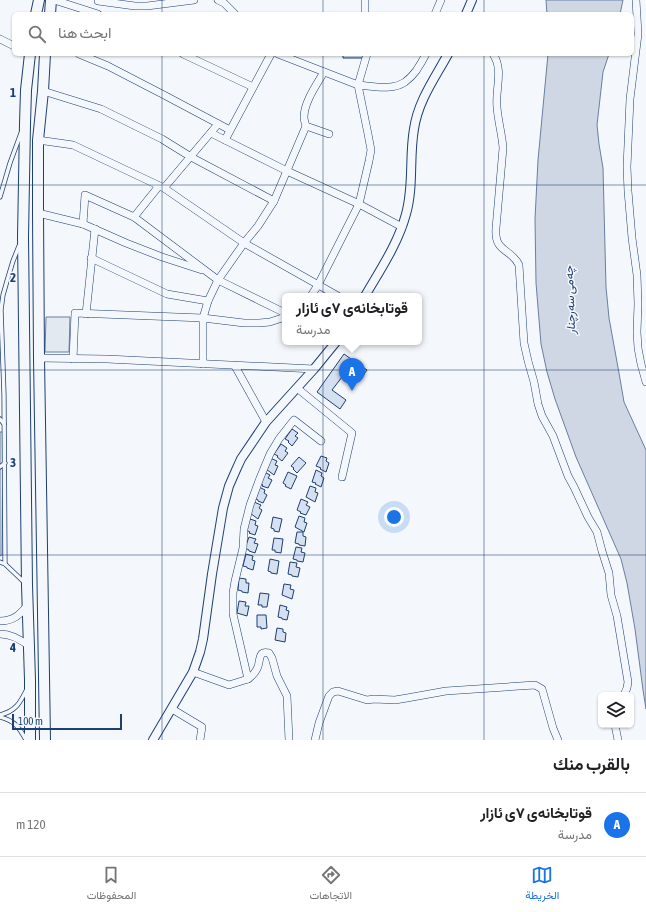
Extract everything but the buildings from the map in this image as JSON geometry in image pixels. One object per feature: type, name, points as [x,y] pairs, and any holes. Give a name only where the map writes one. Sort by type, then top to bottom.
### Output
[{"type":"main road","points":[[36,12],[39,0]]},
{"type":"main road","points":[[50,12],[53,0]]},
{"type":"main road","points":[[30,56],[26,90],[23,237],[27,585],[30,646],[30,740]]},
{"type":"main road","points":[[45,56],[38,140],[38,214],[45,740]]},
{"type":"street","points":[[53,0],[94,12]]},
{"type":"street","points":[[97,12],[98,1],[135,6],[147,6],[162,2],[194,0]]},
{"type":"street","points":[[218,0],[224,3],[233,12]]},
{"type":"street","points":[[365,0],[365,12]]},
{"type":"street","points":[[436,12],[440,0]]},
{"type":"street","points":[[467,12],[472,0]]},
{"type":"street","points":[[636,0],[638,34],[630,99],[627,183],[629,214],[638,275],[638,348],[640,364],[646,380]]},
{"type":"street","points":[[0,39],[12,45]]},
{"type":"street","points":[[84,56],[115,70],[230,130]]},
{"type":"street","points":[[187,56],[253,87]]},
{"type":"street","points":[[225,140],[270,56]]},
{"type":"street","points":[[283,56],[358,85],[381,88],[399,86],[405,82],[419,66],[425,56]]},
{"type":"street","points":[[313,293],[359,204],[370,161],[371,150],[358,85],[367,56]]},
{"type":"street","points":[[367,293],[388,256],[402,227],[409,200],[413,133],[416,120],[426,93],[447,56]]},
{"type":"street","points":[[494,56],[498,65],[499,75],[496,105],[503,137],[496,238],[501,248],[515,258],[519,265],[524,344],[540,410],[553,436],[568,476],[595,527],[607,565],[610,577],[611,595],[617,616],[628,682],[625,692]]},
{"type":"street","points":[[203,364],[203,318],[208,301],[218,280],[258,226],[274,201],[306,126],[304,117],[310,95],[324,72]]},
{"type":"street","points":[[43,91],[101,109],[162,139],[191,157],[274,201]]},
{"type":"street","points":[[134,217],[191,157],[218,124]]},
{"type":"street","points":[[306,126],[329,134]]},
{"type":"street","points":[[211,133],[287,172],[359,204],[402,227]]},
{"type":"street","points":[[38,140],[73,145],[162,187],[244,243],[332,293]]},
{"type":"street","points":[[83,224],[85,195],[134,217],[218,280],[282,312]]},
{"type":"street","points":[[38,214],[83,224],[162,257],[208,272]]},
{"type":"street","points":[[86,314],[94,229]]},
{"type":"street","points":[[91,258],[167,294],[208,301]]},
{"type":"street","points":[[73,359],[75,313],[203,318],[244,323],[270,322],[282,318]]},
{"type":"street","points":[[153,740],[193,672],[203,639],[223,508],[231,479],[241,459],[266,422],[334,345]]},
{"type":"street","points":[[39,358],[107,359],[314,369]]},
{"type":"street","points":[[235,366],[266,422]]},
{"type":"street","points":[[297,388],[352,433],[342,477]]},
{"type":"street","points":[[248,678],[234,621],[233,603],[235,581],[243,548],[244,529],[250,504],[270,454],[279,439],[294,420],[320,441]]},
{"type":"street","points":[[0,621],[10,620],[22,612],[28,605]]},
{"type":"street","points":[[0,634],[13,636],[30,646]]},
{"type":"street","points":[[193,672],[229,686],[248,678],[255,673],[262,654],[264,652],[269,653],[277,676],[287,696],[289,740]]},
{"type":"street","points":[[315,740],[319,723],[329,696],[333,692],[338,691],[367,700],[395,700],[446,691],[535,685],[542,689],[558,740]]},
{"type":"street","points":[[172,709],[202,727],[200,740]]},
{"type":"street","points":[[616,728],[618,740]]},
{"type":"lane","points":[[0,197],[10,163],[25,124]]},
{"type":"lane","points":[[5,564],[4,395],[1,310],[3,295],[13,261],[23,237]]},
{"type":"lane","points":[[0,419],[4,424]]},
{"type":"lane","points":[[0,467],[5,463]]},
{"type":"lane","points":[[0,562],[5,564],[27,585]]},
{"type":"lane","points":[[0,716],[11,711],[19,703],[30,680]]},
{"type":"lane","points":[[0,716],[17,726],[22,731],[26,740]]},
{"type":"shaded area","points":[[46,317],[70,317],[69,352],[45,352]]},
{"type":"shaded area","points":[[0,432],[3,432],[2,555],[0,556]]},
{"type":"water","points":[[546,0],[623,0],[620,12],[547,12]]},
{"type":"water","name":"چەمی سەرچنار","points":[[548,56],[608,56],[603,72],[597,125],[603,168],[606,287],[609,318],[624,402],[646,450],[646,709],[635,629],[621,559],[576,457],[555,399],[541,344],[536,283],[535,219],[538,160]]},
{"type":"place","name":"قوتابخانەی ٧ی ئازار","points":[[352,391]]}]
